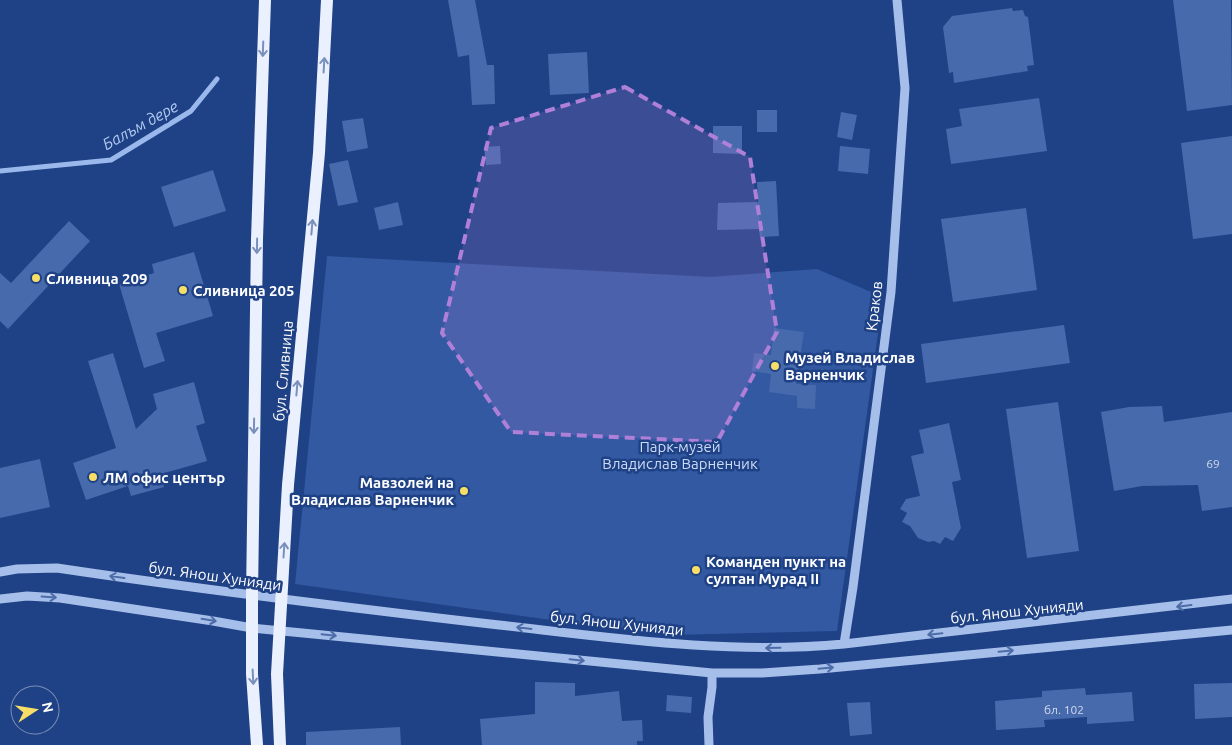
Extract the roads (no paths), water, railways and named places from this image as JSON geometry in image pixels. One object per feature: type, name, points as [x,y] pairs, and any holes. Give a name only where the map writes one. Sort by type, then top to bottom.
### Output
[{"type":"main road","name":"бул. Сливница","points":[[257,745],[252,674],[252,596],[257,239],[265,0]]},
{"type":"main road","name":"бул. Сливница","points":[[280,745],[277,674],[288,485],[319,153],[327,0]]},
{"type":"street","name":"Краков","points":[[844,644],[891,292],[905,88],[897,0]]},
{"type":"street","name":"бул. Янош Хунияди","points":[[0,572],[17,569],[57,568],[252,596],[555,631],[736,648],[844,644],[1232,600]]},
{"type":"street","points":[[0,598],[27,596],[60,598],[252,628],[712,673],[762,673],[1232,630]]},
{"type":"street","points":[[709,745],[708,717],[712,673]]},
{"type":"waterway","name":"Балъм дере","points":[[0,171],[111,160],[191,111],[217,79]]},
{"type":"place","name":"Сливница 209","points":[[36,278]]},
{"type":"place","name":"Сливница 205","points":[[183,290]]},
{"type":"place","name":"Музей Владислав Варненчик","points":[[775,366]]},
{"type":"place","name":"ЛМ офис център","points":[[93,477]]},
{"type":"place","name":"Мавзолей на Владислав Варненчик","points":[[464,491]]},
{"type":"place","name":"Команден пункт на султан Мурад II","points":[[696,570]]},
{"type":"park label","name":"Парк-музей Владислав Варненчик","points":[[680,454]]}]
